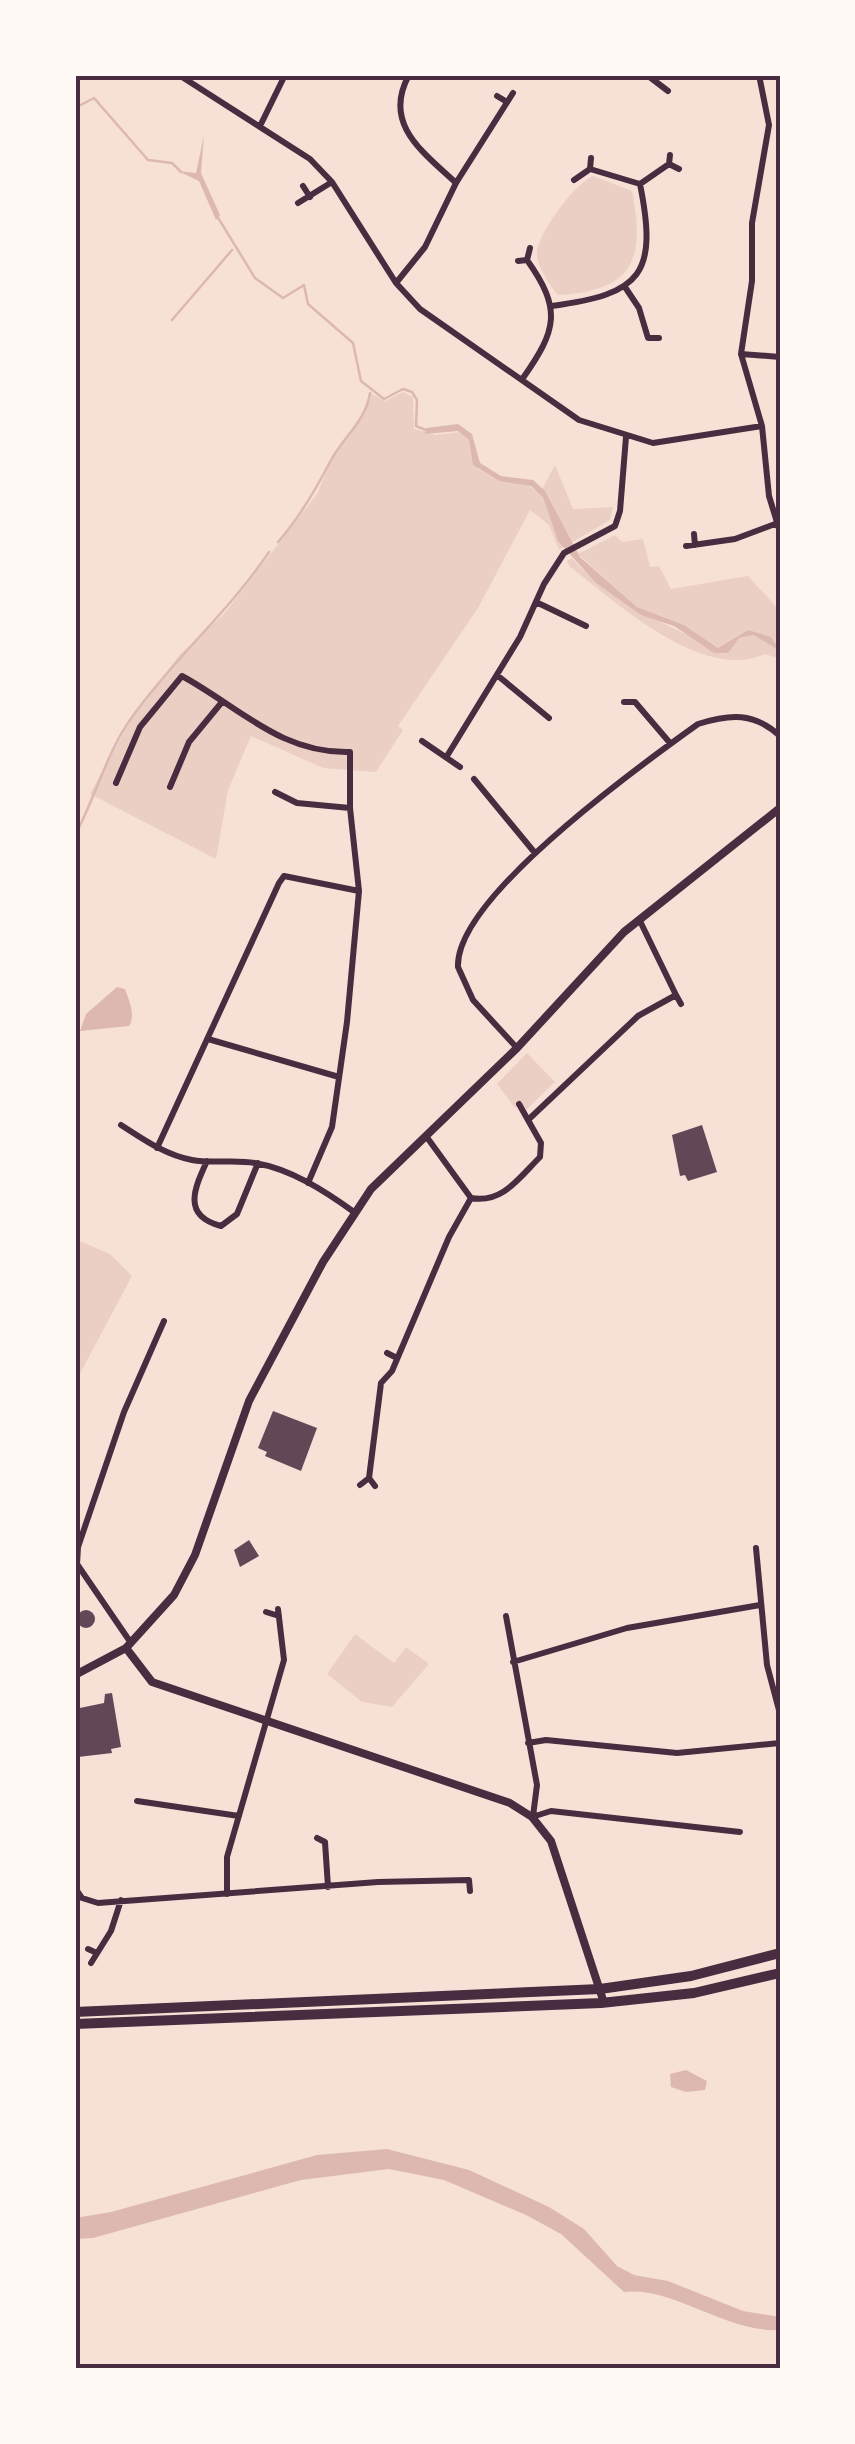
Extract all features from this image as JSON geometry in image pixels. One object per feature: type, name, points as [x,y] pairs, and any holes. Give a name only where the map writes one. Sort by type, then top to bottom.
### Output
[{"type":"highway","points":[[75,2024],[600,1989],[691,1976],[780,1953]]},
{"type":"highway","points":[[75,2012],[150,2016],[604,2003],[694,1993],[780,1973]]},
{"type":"street","points":[[179,75],[299,149],[332,182],[396,282],[441,326],[524,378],[579,420],[626,437],[680,441],[762,426]]},
{"type":"street","points":[[260,124],[285,75]]},
{"type":"street","points":[[409,75],[399,102],[405,131],[456,183]]},
{"type":"street","points":[[647,75],[668,91]]},
{"type":"street","points":[[694,534],[690,545],[778,528],[762,426],[740,354],[752,280],[752,224],[769,125],[759,75]]},
{"type":"street","points":[[396,282],[417,260],[456,183],[512,93]]},
{"type":"street","points":[[497,96],[507,102]]},
{"type":"street","points":[[590,169],[591,158]]},
{"type":"street","points":[[640,184],[670,160],[679,169]]},
{"type":"street","points":[[574,180],[590,169]]},
{"type":"street","points":[[590,169],[640,184]]},
{"type":"street","points":[[298,203],[332,182]]},
{"type":"street","points":[[552,306],[594,300],[625,287],[643,264],[647,244],[640,184]]},
{"type":"street","points":[[303,186],[310,197]]},
{"type":"street","points":[[524,378],[550,334],[552,306],[527,260],[530,248]]},
{"type":"street","points":[[518,261],[527,260]]},
{"type":"street","points":[[625,287],[639,308],[648,338],[643,346]]},
{"type":"street","points":[[648,338],[659,338]]},
{"type":"street","points":[[740,354],[780,357]]},
{"type":"street","points":[[447,756],[564,553],[615,526],[620,511],[626,437]]},
{"type":"street","points":[[536,602],[586,626]]},
{"type":"street","points":[[572,630],[576,621]]},
{"type":"street","points":[[497,675],[541,706],[548,718]]},
{"type":"street","points":[[116,783],[140,727],[182,676],[267,732],[330,753],[350,752],[350,808],[360,891],[332,1127],[308,1182]]},
{"type":"street","points":[[636,692],[635,702],[670,743]]},
{"type":"street","points":[[170,786],[188,742],[222,702]]},
{"type":"street","points":[[624,702],[635,702]]},
{"type":"street","points":[[517,1048],[464,985],[458,959],[474,919],[536,853],[698,724],[724,716],[747,716],[767,724],[780,736]]},
{"type":"street","points":[[422,741],[460,767]]},
{"type":"street","points":[[474,778],[536,853]]},
{"type":"street","points":[[275,792],[298,804],[350,808]]},
{"type":"street","points":[[75,1662],[78,1674],[129,1645],[159,1615],[188,1569],[250,1401],[354,1212],[425,1135],[517,1048],[598,956],[638,919],[780,808]]},
{"type":"street","points":[[157,1148],[284,876],[360,891]]},
{"type":"street","points":[[638,919],[681,1004]]},
{"type":"street","points":[[780,971],[780,999]]},
{"type":"street","points":[[528,1120],[638,1016],[676,995]]},
{"type":"street","points":[[208,1039],[339,1077]]},
{"type":"street","points":[[425,1135],[471,1198],[485,1201],[500,1196],[540,1157],[541,1143],[518,1104]]},
{"type":"street","points":[[121,1125],[157,1148],[207,1162],[258,1163],[308,1182],[354,1212]]},
{"type":"street","points":[[207,1162],[191,1196],[193,1206],[203,1218],[221,1226],[237,1214],[258,1163]]},
{"type":"street","points":[[374,1486],[369,1478],[381,1383],[392,1372],[471,1198]]},
{"type":"street","points":[[164,1321],[124,1412],[78,1547],[78,1564],[152,1682],[510,1803],[532,1817],[551,1842],[604,2003]]},
{"type":"street","points":[[387,1353],[397,1358]]},
{"type":"street","points":[[360,1485],[369,1478]]},
{"type":"street","points":[[756,1548],[767,1665],[780,1714]]},
{"type":"street","points":[[513,1662],[628,1628],[760,1605]]},
{"type":"street","points":[[227,1894],[228,1857],[284,1660],[279,1612],[266,1612]]},
{"type":"street","points":[[506,1616],[537,1785],[532,1817]]},
{"type":"street","points":[[528,1743],[546,1740],[677,1754],[780,1743]]},
{"type":"street","points":[[137,1801],[238,1816]]},
{"type":"street","points":[[532,1817],[552,1811],[740,1832]]},
{"type":"street","points":[[324,1839],[328,1888]]},
{"type":"street","points":[[75,1888],[89,1902],[468,1880],[470,1892]]},
{"type":"street","points":[[90,1963],[120,1912],[120,1900]]},
{"type":"street","points":[[88,1949],[97,1953]]},
{"type":"shaded area","points":[[204,135],[201,173],[220,215],[216,220],[199,181],[178,171],[196,173]]},
{"type":"shaded area","points":[[593,176],[632,191],[635,253],[618,279],[603,287],[558,295],[539,263],[539,244],[568,198]]},
{"type":"shaded area","points":[[403,392],[413,397],[414,429],[436,435],[460,432],[469,440],[478,469],[499,481],[524,483],[540,493],[555,465],[573,509],[613,507],[610,520],[559,550],[549,525],[530,510],[478,608],[398,726],[403,730],[376,772],[323,768],[251,736],[228,790],[216,859],[90,794],[132,718],[180,654],[224,614],[317,494],[333,456],[364,414],[370,393],[385,401]]},
{"type":"shaded area","points":[[458,424],[472,434],[480,463],[501,476],[533,480],[545,491],[580,557],[637,607],[684,625],[718,648],[748,630],[771,637],[780,651],[754,635],[739,638],[728,653],[714,653],[674,626],[641,615],[596,583],[558,541],[543,497],[531,486],[499,481],[473,465],[469,440],[458,431],[425,434],[426,428]]},
{"type":"shaded area","points":[[615,535],[622,542],[643,539],[650,567],[659,566],[671,589],[748,576],[780,611],[780,646],[748,630],[718,648],[684,625],[637,607],[578,554]]},
{"type":"shaded area","points":[[572,558],[625,602],[725,654],[739,638],[755,635],[780,651],[780,659],[765,654],[741,660],[689,649],[612,600],[570,567],[567,561]]},
{"type":"shaded area","points":[[117,987],[125,989],[130,1003],[129,1026],[80,1031],[86,1014]]},
{"type":"shaded area","points":[[527,1053],[555,1082],[526,1110],[521,1103],[515,1108],[497,1084]]},
{"type":"shaded area","points":[[75,1239],[110,1254],[132,1276],[75,1383]]},
{"type":"shaded area","points":[[355,1634],[394,1663],[406,1647],[429,1664],[392,1707],[362,1702],[327,1674]]},
{"type":"shaded area","points":[[686,2070],[707,2081],[705,2090],[686,2092],[671,2087],[670,2074]]},
{"type":"shaded area","points":[[387,2149],[469,2170],[549,2207],[584,2229],[617,2266],[634,2275],[668,2281],[743,2311],[780,2317],[780,2330],[740,2324],[661,2296],[624,2292],[561,2234],[526,2215],[444,2180],[389,2169],[301,2180],[93,2238],[75,2239],[75,2218],[111,2212],[317,2155]]},
{"type":"building","points":[[702,1125],[717,1172],[688,1181],[685,1175],[680,1176],[672,1135]]},
{"type":"building","points":[[273,1411],[317,1428],[301,1471],[265,1456],[267,1452],[258,1448]]},
{"type":"building","points":[[249,1540],[259,1556],[240,1567],[234,1550]]},
{"type":"building","points":[[86,1610],[95,1619],[86,1628],[77,1619]]},
{"type":"building","points":[[112,1693],[121,1747],[111,1749],[112,1753],[78,1757],[75,1709],[104,1703],[105,1694]]},
{"type":"waterway","points":[[75,108],[94,98],[148,160],[172,163],[181,172]]},
{"type":"waterway","points":[[217,216],[255,278],[283,298],[304,285],[308,304],[353,343],[361,381],[384,399],[403,389],[412,392],[417,400],[416,426],[428,431]]},
{"type":"waterway","points":[[172,320],[232,250]]},
{"type":"waterway","points":[[278,542],[359,421],[370,393]]},
{"type":"waterway","points":[[75,835],[115,745],[132,717],[269,552]]}]
